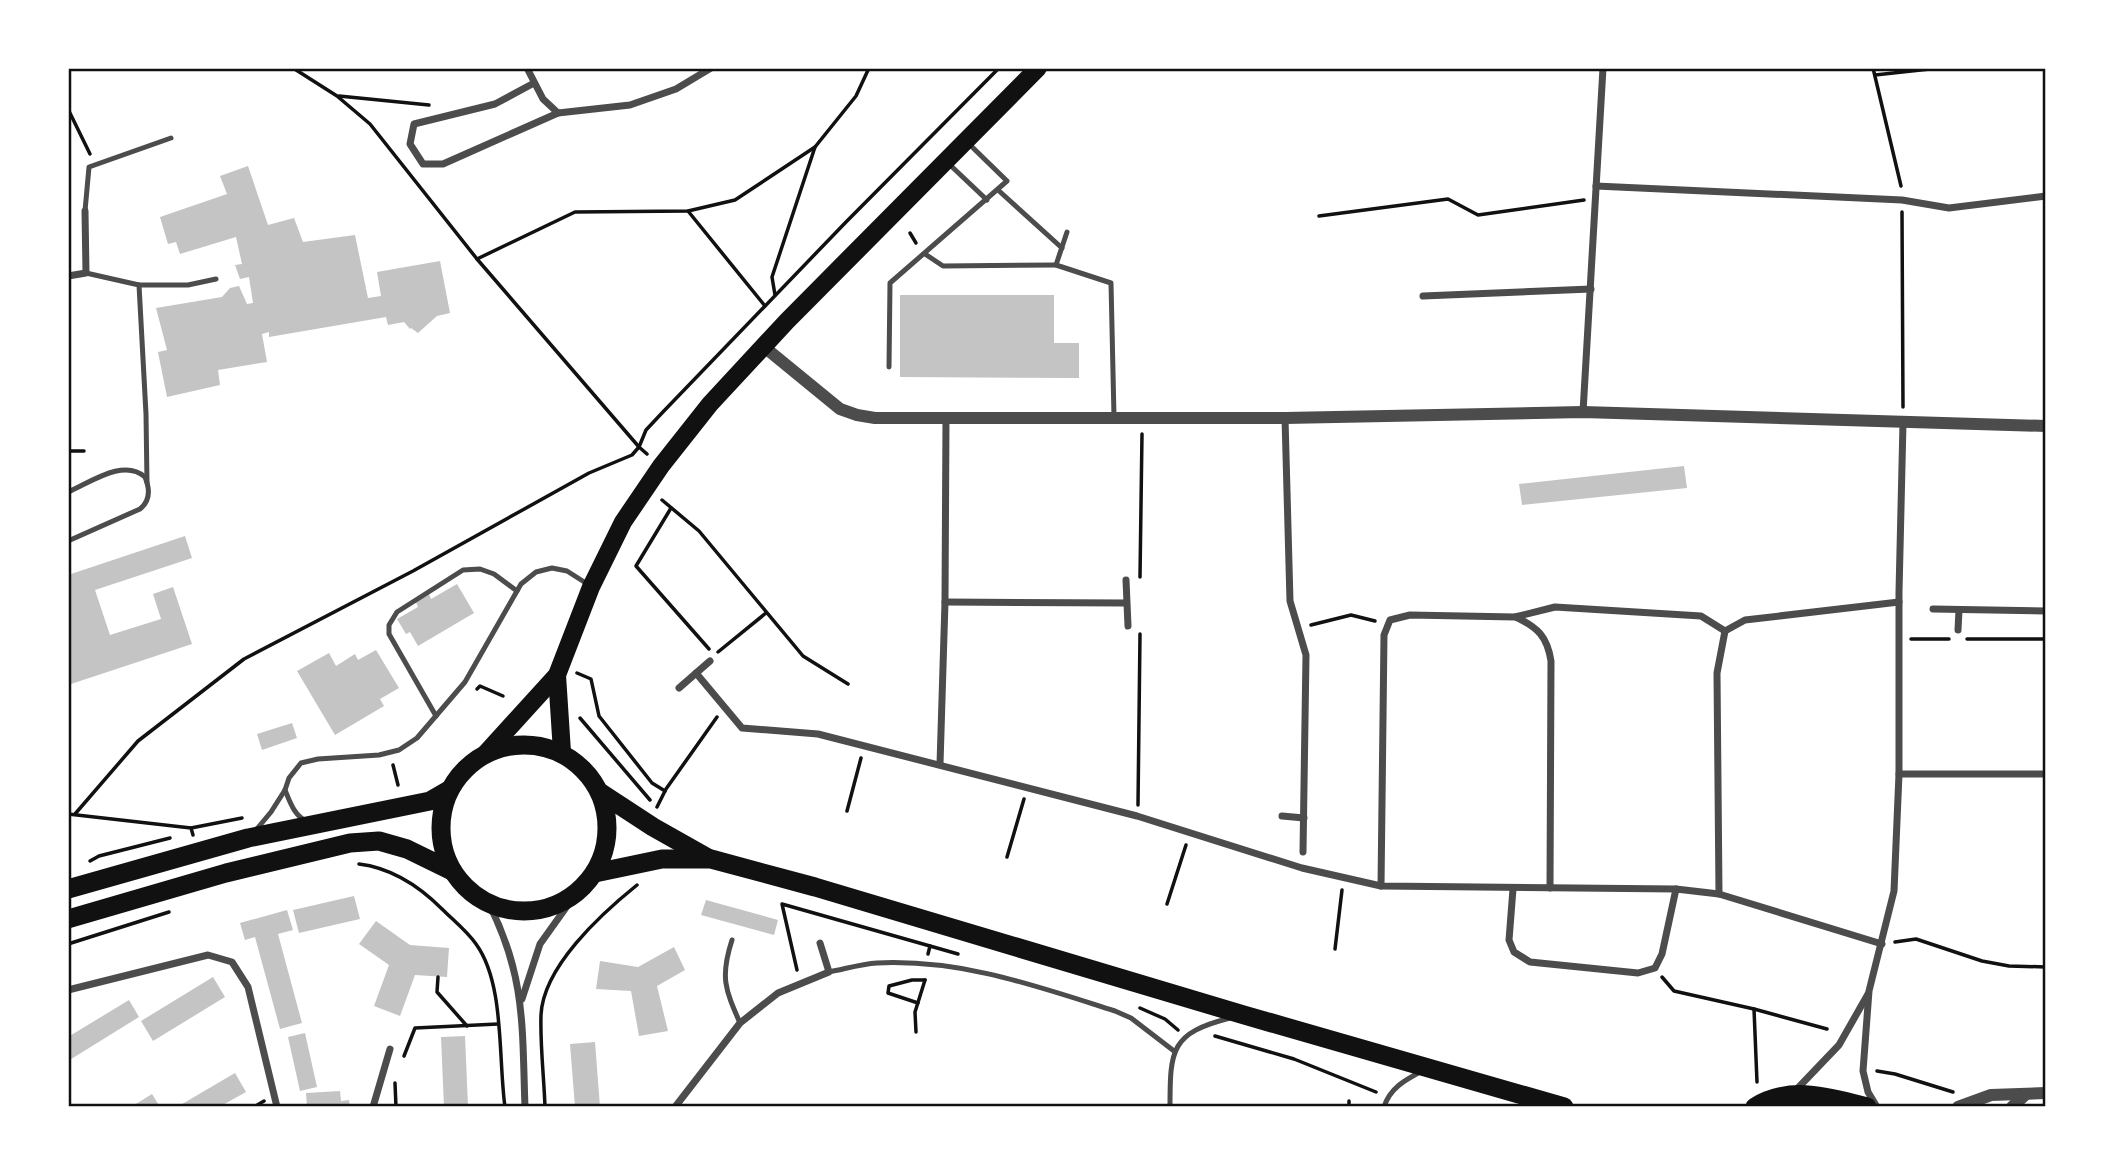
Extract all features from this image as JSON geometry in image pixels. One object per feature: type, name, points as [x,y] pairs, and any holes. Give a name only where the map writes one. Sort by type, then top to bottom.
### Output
[{"type":"highway","points":[[514,744],[544,746],[562,752],[584,769],[601,793],[607,813],[603,857],[595,873],[575,895],[550,908],[522,912],[489,904],[465,888],[452,871],[441,844],[441,815],[449,790],[467,767],[486,753],[514,744]]},
{"type":"highway","points":[[68,889],[248,838],[419,804],[449,790]]},
{"type":"highway","points":[[601,793],[653,827],[711,859],[841,894],[1244,1015],[1564,1107]]},
{"type":"highway","points":[[68,919],[226,873],[350,843],[379,841],[407,849],[452,871]]},
{"type":"highway","points":[[595,873],[654,860],[711,859]]},
{"type":"highway","points":[[1755,1107],[1776,1097],[1793,1093],[1833,1098],[1867,1107]]},
{"type":"main road","points":[[486,753],[556,675],[591,587],[623,522],[654,476],[710,404],[965,139],[1038,68]]},
{"type":"main road","points":[[556,675],[562,752]]},
{"type":"street","points":[[527,68],[543,99],[558,113]]},
{"type":"street","points":[[534,83],[495,104],[414,124],[410,144],[423,164],[443,164],[558,113],[630,105],[677,89],[711,68]]},
{"type":"street","points":[[1583,412],[1603,68]]},
{"type":"street","points":[[1596,186],[1902,200],[1949,208],[2046,196]]},
{"type":"street","points":[[68,276],[86,273],[85,211]]},
{"type":"street","points":[[1423,296],[1591,289]]},
{"type":"street","points":[[763,346],[840,409],[875,418],[1285,418],[1583,412],[2046,426]]},
{"type":"street","points":[[940,764],[945,602],[946,418]]},
{"type":"street","points":[[1285,418],[1290,601],[1306,655],[1303,852]]},
{"type":"street","points":[[1877,1107],[1868,1091],[1863,1070],[1869,991],[1894,891],[1899,774],[1903,423]]},
{"type":"street","points":[[1126,580],[1128,626]]},
{"type":"street","points":[[945,602],[1126,603]]},
{"type":"street","points":[[1725,631],[1745,620],[1899,603]]},
{"type":"street","points":[[1381,886],[1384,635],[1390,620],[1410,615],[1516,617],[1555,607],[1701,616],[1725,631]]},
{"type":"street","points":[[1933,609],[2046,611]]},
{"type":"street","points":[[1958,630],[1959,610]]},
{"type":"street","points":[[1516,617],[1532,625],[1541,635],[1548,644],[1551,661],[1550,888]]},
{"type":"street","points":[[1719,894],[1717,673],[1725,631]]},
{"type":"street","points":[[679,688],[710,661]]},
{"type":"street","points":[[695,673],[742,729],[818,734],[940,764],[1138,816],[1302,868],[1344,878],[1381,886],[1676,889],[1719,894],[1882,944]]},
{"type":"street","points":[[1899,774],[2046,774]]},
{"type":"street","points":[[1282,816],[1304,818]]},
{"type":"street","points":[[1513,889],[1509,940],[1514,952],[1530,962],[1638,974],[1655,968],[1662,954],[1676,889]]},
{"type":"street","points":[[522,1000],[540,944],[575,895]]},
{"type":"street","points":[[489,904],[510,950],[522,1000],[525,1107]]},
{"type":"street","points":[[675,1107],[740,1023],[778,993],[829,972],[820,943]]},
{"type":"street","points":[[68,990],[208,955],[232,962],[248,986],[277,1107]]},
{"type":"street","points":[[1793,1093],[1839,1045],[1869,991]]},
{"type":"street","points":[[373,1107],[390,1049]]},
{"type":"street","points":[[1959,1103],[1991,1095],[2046,1093]]},
{"type":"street","points":[[2011,1107],[2026,1094]]},
{"type":"lane","points":[[85,211],[89,167],[171,138]]},
{"type":"lane","points":[[889,367],[890,283],[1007,181],[965,139]]},
{"type":"lane","points":[[945,160],[987,200]]},
{"type":"lane","points":[[998,190],[1062,248]]},
{"type":"lane","points":[[1056,265],[1067,232]]},
{"type":"lane","points":[[925,254],[943,266],[1056,265],[1111,284],[1114,417]]},
{"type":"lane","points":[[86,273],[139,285],[188,285],[216,279]]},
{"type":"lane","points":[[68,541],[140,509],[148,499],[139,285]]},
{"type":"lane","points":[[68,492],[123,469],[139,472],[147,483]]},
{"type":"lane","points":[[248,838],[261,826],[301,763],[391,752],[417,738],[465,682],[521,584],[536,572],[552,568],[567,571],[591,587]]},
{"type":"lane","points":[[436,716],[389,634],[389,625],[397,612],[463,570],[480,569],[494,574],[517,591]]},
{"type":"lane","points":[[285,790],[298,815],[313,824]]},
{"type":"lane","points":[[732,940],[724,977],[728,995],[740,1023]]},
{"type":"lane","points":[[829,972],[874,964],[928,963],[958,966],[1004,976],[1115,1011],[1130,1018],[1174,1051]]},
{"type":"lane","points":[[1170,1107],[1174,1051],[1186,1037],[1201,1026],[1244,1015]]},
{"type":"lane","points":[[1384,1107],[1387,1097],[1400,1083],[1427,1068]]},
{"type":"path","points":[[293,68],[337,96],[370,124],[477,259],[639,447],[651,457]]},
{"type":"path","points":[[477,259],[575,212],[688,211],[735,200],[815,147],[856,96],[869,68]]},
{"type":"path","points":[[75,814],[138,741],[244,659],[589,474],[632,454],[639,447],[646,430],[660,414],[999,68]]},
{"type":"path","points":[[1873,68],[1902,200],[1903,423]]},
{"type":"path","points":[[1874,75],[1939,68]]},
{"type":"path","points":[[337,96],[432,105],[447,114]]},
{"type":"path","points":[[68,109],[95,165]]},
{"type":"path","points":[[775,295],[772,278],[815,147]]},
{"type":"path","points":[[1319,216],[1448,199],[1478,215],[1595,198]]},
{"type":"path","points":[[688,211],[765,306]]},
{"type":"path","points":[[68,451],[84,451]]},
{"type":"path","points":[[655,510],[662,500],[699,531],[803,656],[848,684]]},
{"type":"path","points":[[671,508],[636,566],[715,656],[766,613]]},
{"type":"path","points":[[1298,628],[1351,615],[1388,624]]},
{"type":"path","points":[[1899,639],[2046,639]]},
{"type":"path","points":[[575,684],[577,673],[591,679],[599,716],[652,783],[665,791]]},
{"type":"path","points":[[465,682],[475,690],[480,686],[503,696]]},
{"type":"path","points":[[657,807],[665,791],[723,707]]},
{"type":"path","points":[[578,714],[587,729],[665,814]]},
{"type":"path","points":[[847,811],[864,746]]},
{"type":"path","points":[[391,752],[398,785]]},
{"type":"path","points":[[1007,857],[1028,787]]},
{"type":"path","points":[[68,814],[191,828],[251,816]]},
{"type":"path","points":[[191,828],[193,835]]},
{"type":"path","points":[[1167,904],[1189,833]]},
{"type":"path","points":[[351,864],[375,867],[402,877],[427,894],[475,943],[496,993],[505,1107]]},
{"type":"path","points":[[1335,949],[1344,878]]},
{"type":"path","points":[[545,1107],[541,1013],[547,985],[561,960],[642,883]]},
{"type":"path","points":[[800,982],[782,904],[930,946],[928,954]]},
{"type":"path","points":[[68,945],[170,912]]},
{"type":"path","points":[[1882,944],[1916,939],[1982,961],[2009,966],[2046,967]]},
{"type":"path","points":[[1655,968],[1674,991],[1827,1029]]},
{"type":"path","points":[[916,1032],[915,1012],[926,974]]},
{"type":"path","points":[[438,977],[438,992],[467,1026]]},
{"type":"path","points":[[918,1003],[888,993],[889,986],[912,980],[925,980]]},
{"type":"path","points":[[1754,1009],[1758,1082]]},
{"type":"path","points":[[400,1068],[415,1028],[498,1024]]},
{"type":"path","points":[[1206,1038],[1215,1036],[1294,1059],[1378,1093]]},
{"type":"path","points":[[1877,1071],[1956,1093],[1959,1103]]},
{"type":"path","points":[[394,1080],[397,1107]]},
{"type":"building","points":[[248,166],[268,225],[294,218],[303,242],[355,235],[368,298],[381,296],[377,272],[440,261],[450,313],[437,316],[418,333],[404,322],[388,325],[386,317],[269,337],[269,332],[262,334],[267,362],[218,370],[220,385],[167,397],[158,352],[167,350],[156,308],[222,297],[230,288],[239,286],[247,304],[253,303],[249,277],[240,279],[235,265],[242,264],[236,237],[180,254],[176,242],[168,244],[160,217],[227,194],[220,176]]},
{"type":"building","points":[[900,295],[1054,295],[1054,343],[1079,343],[1079,378],[900,377]]},
{"type":"building","points":[[1684,466],[1687,488],[1522,505],[1519,484]]},
{"type":"building","points":[[185,536],[192,558],[95,590],[110,635],[161,619],[153,594],[173,587],[192,644],[68,685],[68,575]]},
{"type":"building","points":[[457,584],[474,613],[418,646],[410,632],[406,634],[397,619],[418,607],[416,602],[429,594],[431,599]]},
{"type":"building","points":[[376,650],[399,688],[380,699],[384,706],[335,735],[297,671],[329,653],[336,666],[355,654],[358,660]]},
{"type":"building","points":[[292,723],[297,738],[262,750],[257,734]]},
{"type":"building","points":[[354,896],[360,919],[299,933],[293,910]]},
{"type":"building","points":[[706,900],[778,920],[774,935],[701,915]]},
{"type":"building","points":[[287,910],[293,930],[278,934],[302,1023],[280,1029],[255,937],[245,940],[240,923]]},
{"type":"building","points":[[376,921],[410,945],[449,948],[447,977],[415,975],[400,1016],[374,1006],[389,965],[359,944]]},
{"type":"building","points":[[674,947],[685,970],[657,986],[668,1031],[639,1036],[631,991],[596,989],[600,961],[638,967]]},
{"type":"building","points":[[213,977],[225,997],[153,1041],[141,1021]]},
{"type":"building","points":[[129,1000],[139,1017],[68,1061],[68,1037]]},
{"type":"building","points":[[305,1033],[317,1087],[300,1091],[288,1037]]},
{"type":"building","points":[[465,1036],[468,1107],[444,1107],[441,1037]]},
{"type":"building","points":[[595,1042],[600,1107],[575,1107],[570,1044]]},
{"type":"building","points":[[235,1073],[246,1092],[219,1107],[177,1107]]},
{"type":"building","points":[[340,1091],[341,1101],[349,1100],[350,1107],[307,1107],[306,1093]]},
{"type":"building","points":[[152,1094],[160,1107],[131,1107]]}]
